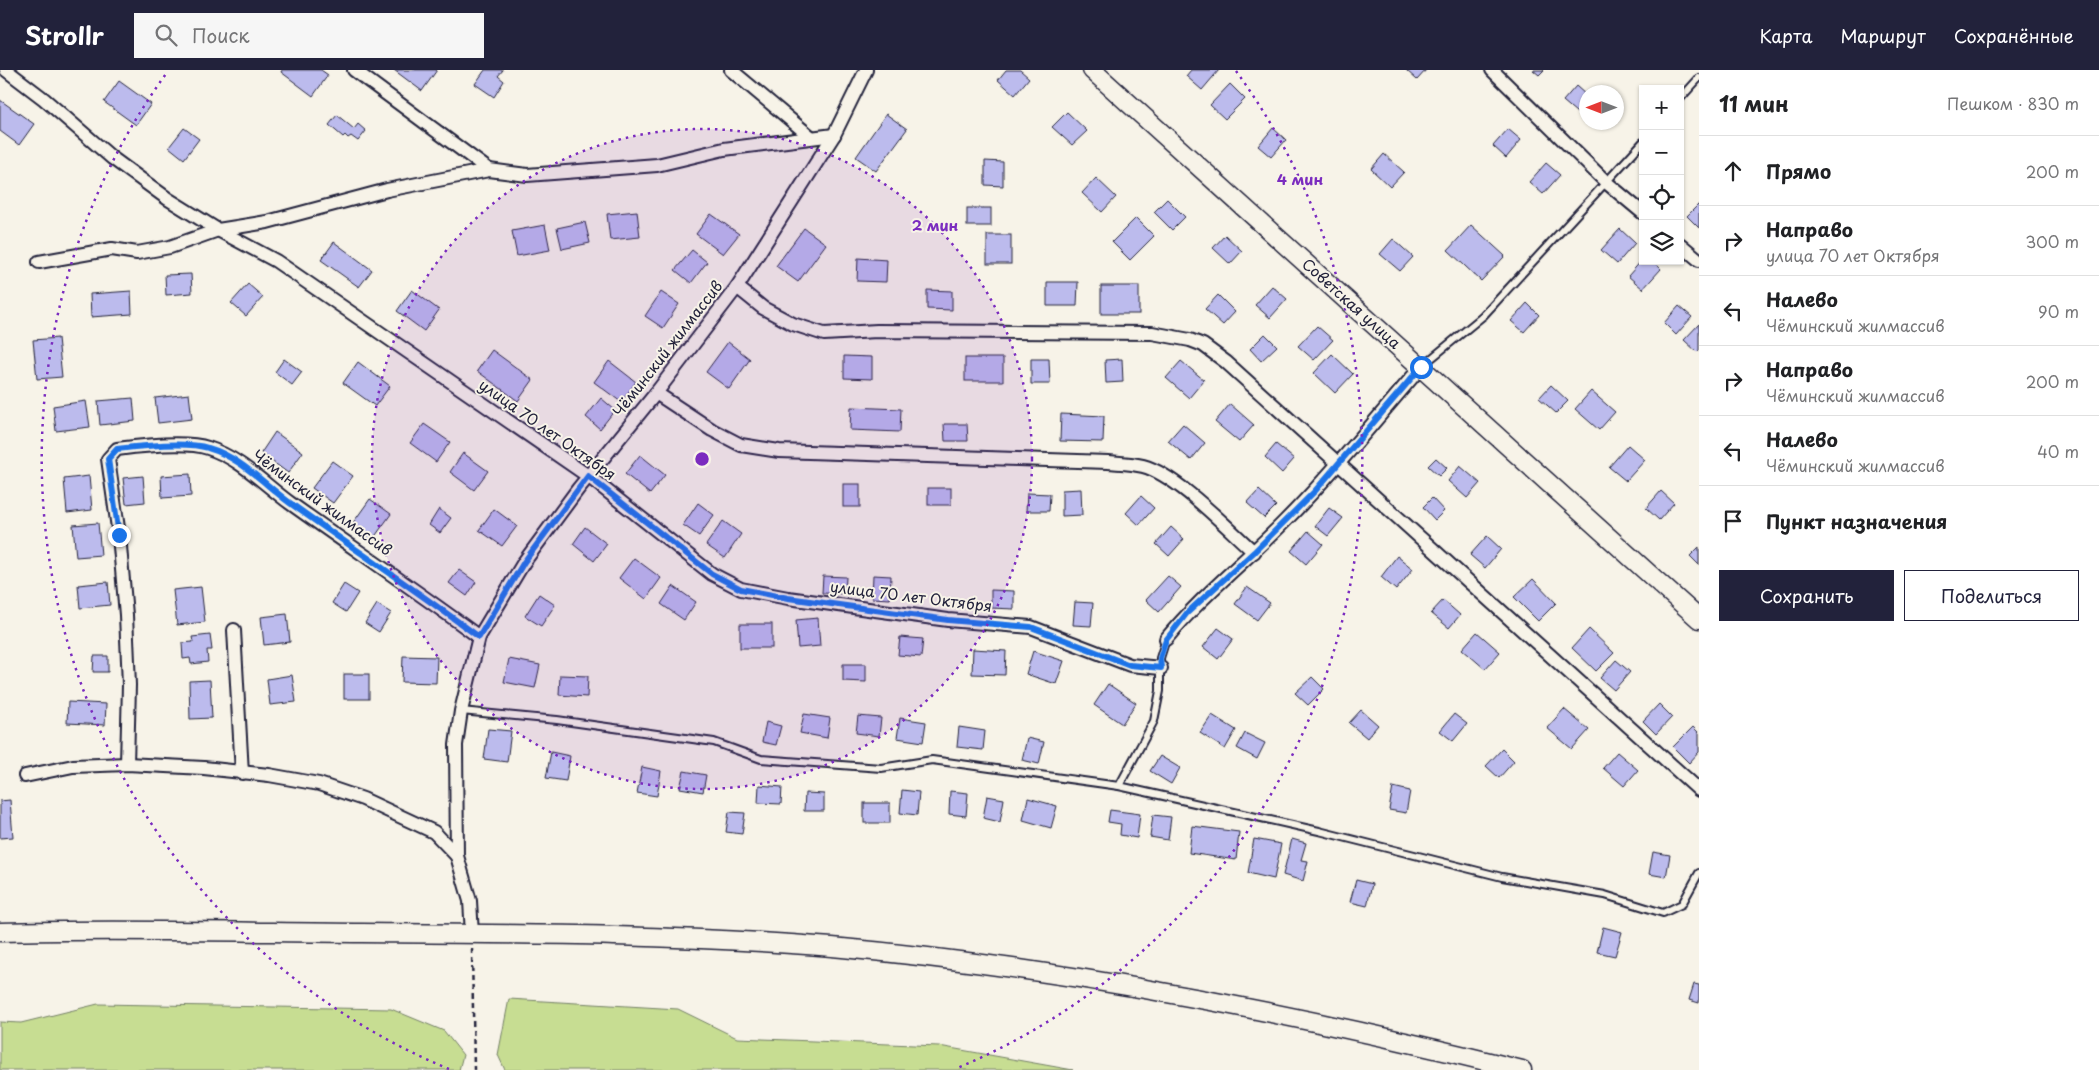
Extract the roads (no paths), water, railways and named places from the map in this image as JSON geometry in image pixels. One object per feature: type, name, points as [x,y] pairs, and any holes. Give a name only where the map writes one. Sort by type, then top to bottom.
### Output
[{"type":"main road","name":"Советская улица","points":[[1092,70],[1699,619]]},
{"type":"main road","points":[[0,932],[472,934],[729,940],[836,948],[1037,971],[1285,1014],[1522,1070]]},
{"type":"street","name":"улица 70 лет Октября","points":[[6,70],[44,99],[112,158],[168,199],[218,230],[276,261],[588,476],[712,574],[741,589],[788,598],[948,620],[1031,627],[1130,665],[1161,668]]},
{"type":"street","points":[[354,70],[489,170]]},
{"type":"street","points":[[730,70],[811,137]]},
{"type":"street","name":"Чёминский жилмассив","points":[[472,934],[470,901],[457,856],[456,745],[461,711],[479,637],[524,562],[588,476],[656,393],[737,287],[834,135],[866,70]]},
{"type":"street","points":[[1492,70],[1607,182],[1639,209]]},
{"type":"street","points":[[40,262],[112,249],[137,253],[170,247],[218,230],[267,222],[387,190],[489,170],[527,175],[657,165],[724,149],[834,135]]},
{"type":"street","points":[[1684,247],[1699,260]]},
{"type":"street","points":[[737,287],[763,308],[792,324],[824,334],[878,331],[1152,333],[1190,340],[1203,346],[1226,362],[1339,463],[1699,790]]},
{"type":"street","points":[[1166,640],[1187,613],[1254,552],[1315,491],[1421,367]]},
{"type":"street","points":[[656,393],[712,430],[741,444],[779,451],[1108,462],[1142,465],[1161,474],[1184,490],[1254,552]]},
{"type":"street","name":"Чёминский жилмассив","points":[[127,764],[128,685],[126,615],[119,535],[108,459],[117,449],[183,445],[208,447],[238,462],[288,502],[431,601],[479,637]]},
{"type":"street","points":[[234,630],[242,773]]},
{"type":"street","name":"Чёминский жилмассив","points":[[25,776],[73,766],[127,764],[242,773],[319,784],[363,799],[434,832],[457,856]]},
{"type":"lane","points":[[1684,95],[1699,78]]},
{"type":"lane","points":[[1421,367],[1483,316],[1639,146]]},
{"type":"lane","points":[[1119,786],[1154,721],[1160,691],[1160,658],[1166,640]]},
{"type":"lane","points":[[461,711],[557,720],[714,742],[761,759],[881,768],[932,760],[1119,786],[1319,831],[1502,876],[1605,895],[1663,914],[1682,904],[1699,873]]}]
